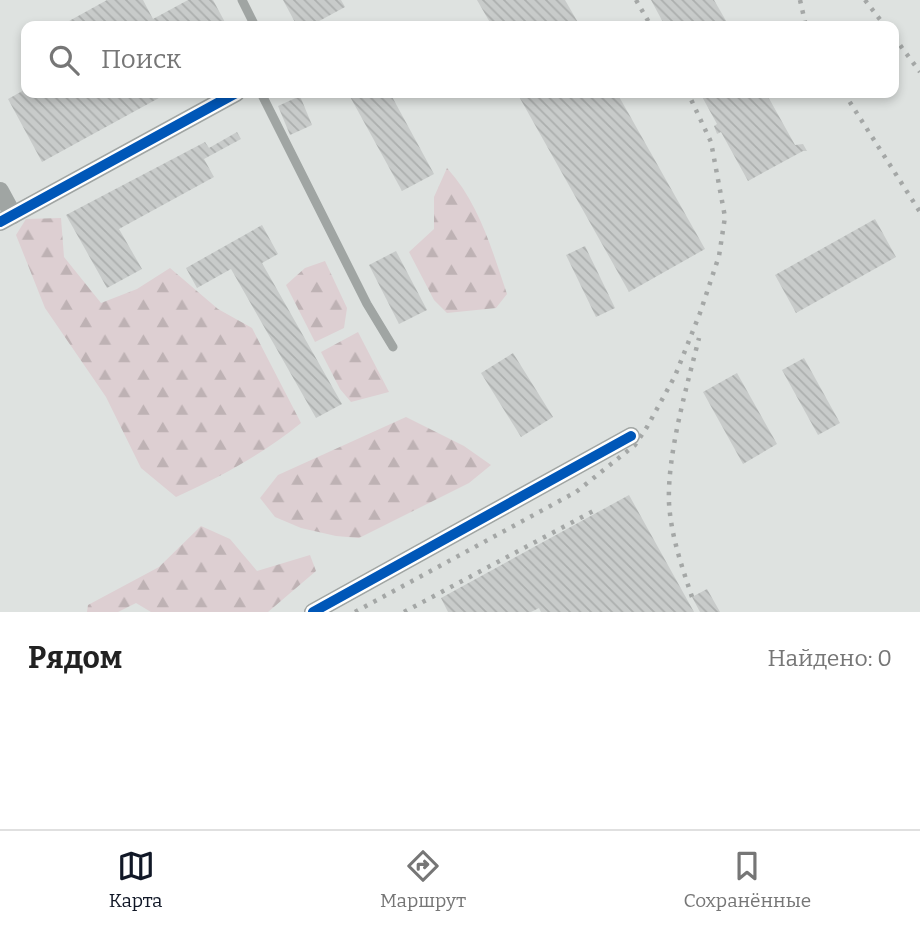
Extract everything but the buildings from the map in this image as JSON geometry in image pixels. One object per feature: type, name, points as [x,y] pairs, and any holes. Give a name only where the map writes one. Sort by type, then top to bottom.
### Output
[{"type":"street","points":[[0,191],[6,218],[227,98]]},
{"type":"street","points":[[313,612],[631,436]]},
{"type":"lane","points":[[242,0],[252,21]]},
{"type":"lane","points":[[264,98],[367,304],[393,347]]},
{"type":"green space","points":[[447,168],[468,196],[496,261],[507,294],[496,308],[447,313],[434,300],[409,252],[434,229],[434,197]]},
{"type":"green space","points":[[61,218],[64,257],[101,303],[137,289],[170,268],[218,309],[252,328],[301,423],[241,464],[176,497],[141,468],[106,397],[45,308],[16,235],[26,219]]},
{"type":"green space","points":[[325,261],[347,308],[344,328],[315,342],[286,285],[305,268]]},
{"type":"green space","points":[[358,332],[389,392],[351,402],[340,389],[321,352]]},
{"type":"green space","points":[[406,417],[464,446],[491,465],[469,483],[359,538],[301,528],[275,517],[260,498],[278,475]]},
{"type":"green space","points":[[201,526],[230,539],[257,571],[310,555],[316,571],[268,612],[151,612],[136,603],[118,612],[87,612],[88,605],[159,567]]},
{"type":"railway","points":[[636,0],[648,21]]},
{"type":"railway","points":[[800,0],[805,21]]},
{"type":"railway","points":[[865,0],[881,21]]},
{"type":"railway","points":[[899,44],[920,72]]},
{"type":"railway","points":[[355,612],[576,492],[635,445],[647,427],[675,376],[700,313],[719,256],[725,217],[711,142],[690,98]]},
{"type":"railway","points":[[847,98],[920,212]]},
{"type":"railway","points":[[692,597],[672,527],[669,484],[679,420],[699,338]]},
{"type":"railway","points":[[404,612],[597,509]]},
{"type":"cycle path","points":[[0,222],[227,98]]},
{"type":"cycle path","points":[[313,612],[631,436]]}]
